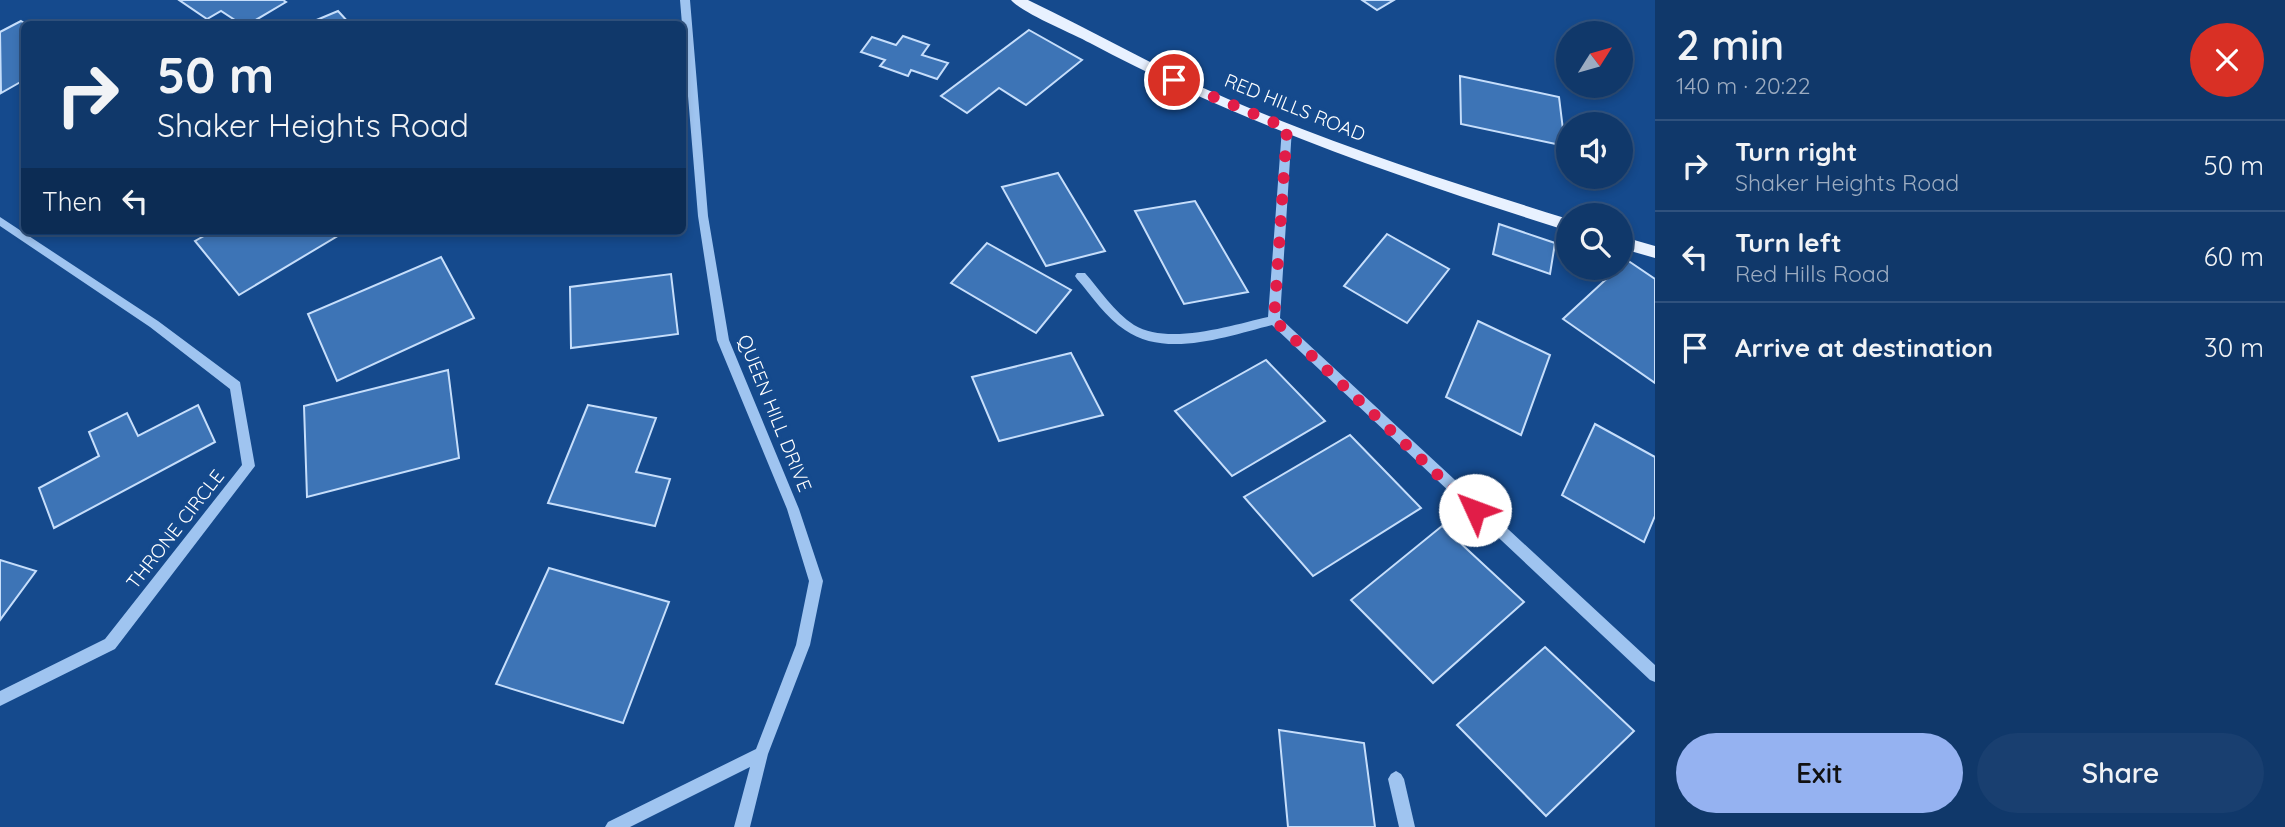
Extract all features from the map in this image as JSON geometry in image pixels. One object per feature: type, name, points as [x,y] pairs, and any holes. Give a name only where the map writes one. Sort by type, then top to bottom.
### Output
[{"type":"main road","name":"RED HILLS ROAD","points":[[1017,0],[1174,80],[1287,128],[1431,182],[1556,221]]},
{"type":"main road","points":[[1633,246],[1655,252]]},
{"type":"street","name":"QUEEN HILL DRIVE","points":[[685,0],[704,216],[723,340],[793,509],[816,581],[803,645],[761,754],[742,827]]},
{"type":"street","points":[[1274,320],[1287,128]]},
{"type":"street","name":"THRONE CIRCLE","points":[[0,221],[154,324],[236,386],[249,466],[110,644],[0,699]]},
{"type":"street","points":[[1081,276],[1131,329],[1152,337],[1188,338],[1274,320]]},
{"type":"street","points":[[1274,320],[1655,675]]},
{"type":"street","points":[[613,827],[761,754]]},
{"type":"street","points":[[1396,779],[1407,827]]},
{"type":"building","points":[[179,0],[286,2],[254,21],[236,21],[221,11],[207,19]]},
{"type":"building","points":[[1362,0],[1394,0],[1377,10]]},
{"type":"building","points":[[338,11],[347,21],[314,21]]},
{"type":"building","points":[[21,21],[21,82],[1,93],[0,32]]},
{"type":"building","points":[[1029,30],[1082,60],[1026,105],[999,88],[967,113],[941,96]]},
{"type":"building","points":[[903,36],[929,45],[922,55],[948,63],[937,79],[911,70],[908,76],[880,66],[885,60],[861,52],[872,37],[896,45]]},
{"type":"building","points":[[1460,76],[1559,98],[1561,112],[1556,112],[1556,144],[1461,124]]},
{"type":"building","points":[[1058,173],[1105,251],[1046,266],[1002,187]]},
{"type":"building","points":[[1195,201],[1248,292],[1184,304],[1135,211]]},
{"type":"building","points":[[1499,224],[1555,243],[1550,274],[1493,254]]},
{"type":"building","points":[[1387,234],[1449,269],[1407,323],[1344,286]]},
{"type":"building","points":[[206,235],[339,235],[239,295],[195,241]]},
{"type":"building","points":[[987,243],[1071,290],[1036,333],[951,283]]},
{"type":"building","points":[[441,257],[474,318],[337,381],[308,314]]},
{"type":"building","points":[[1633,264],[1655,279],[1655,383],[1563,319],[1605,280],[1633,280]]},
{"type":"building","points":[[671,274],[678,334],[571,348],[570,287]]},
{"type":"building","points":[[1478,321],[1550,355],[1521,435],[1446,397]]},
{"type":"building","points":[[1071,353],[1103,415],[999,441],[972,377]]},
{"type":"building","points":[[1266,360],[1325,421],[1232,476],[1175,411]]},
{"type":"building","points":[[448,370],[459,458],[307,497],[304,406]]},
{"type":"building","points":[[198,405],[215,442],[54,528],[39,488],[99,456],[89,432],[127,413],[138,436]]},
{"type":"building","points":[[588,405],[656,418],[636,472],[670,479],[655,526],[548,503]]},
{"type":"building","points":[[1595,424],[1655,457],[1655,516],[1644,542],[1562,495]]},
{"type":"building","points":[[1350,435],[1421,508],[1313,576],[1244,497]]},
{"type":"building","points":[[1442,526],[1524,602],[1433,683],[1351,600]]},
{"type":"building","points":[[0,560],[36,571],[0,620]]},
{"type":"building","points":[[549,568],[669,602],[623,723],[496,684]]},
{"type":"building","points":[[1545,647],[1634,731],[1546,816],[1457,725]]},
{"type":"building","points":[[1279,730],[1364,743],[1375,827],[1288,827]]},
{"type":"route","points":[[1174,80],[1287,128],[1274,320],[1475,510]]}]
